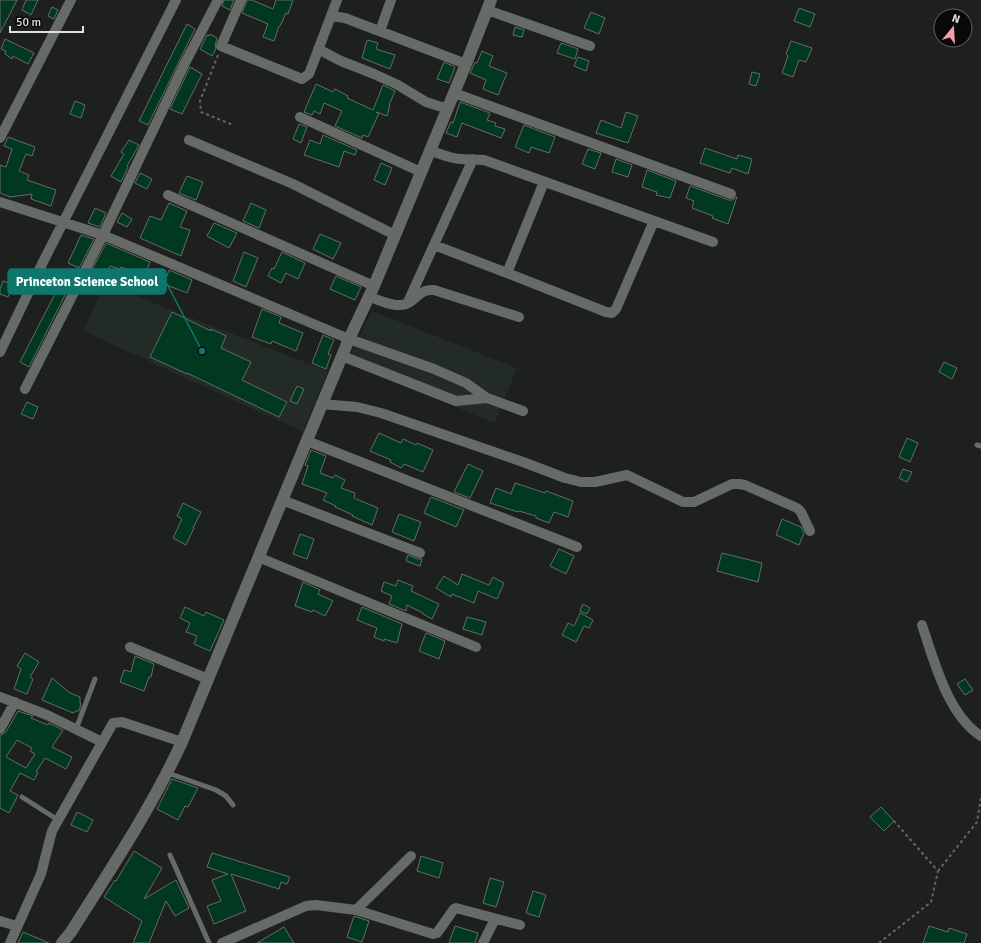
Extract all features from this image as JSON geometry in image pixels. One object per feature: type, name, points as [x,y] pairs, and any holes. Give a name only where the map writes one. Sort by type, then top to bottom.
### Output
[{"type":"street","points":[[0,138],[71,0]]},
{"type":"street","points":[[0,352],[176,0]]},
{"type":"street","points":[[25,389],[103,235],[185,63],[218,0]]},
{"type":"street","points":[[241,0],[221,46],[302,79],[309,74],[337,0]]},
{"type":"street","points":[[380,31],[391,0]]},
{"type":"street","points":[[62,943],[71,932],[133,834],[168,773],[349,339],[371,292],[431,151],[489,5],[590,46]]},
{"type":"street","points":[[331,16],[345,18],[466,64]]},
{"type":"street","points":[[318,49],[398,85],[426,102],[448,109]]},
{"type":"street","points":[[454,94],[731,194]]},
{"type":"street","points":[[300,117],[421,172]]},
{"type":"street","points":[[189,140],[293,184],[395,235]]},
{"type":"street","points":[[431,151],[453,158],[473,158],[484,160],[713,242]]},
{"type":"street","points":[[407,304],[473,158]]},
{"type":"street","points":[[507,273],[544,182]]},
{"type":"street","points":[[168,195],[398,305],[407,304],[421,292],[428,289],[519,317]]},
{"type":"street","points":[[0,202],[103,235],[349,339],[434,369],[466,383],[487,398],[523,411]]},
{"type":"street","points":[[434,245],[606,312],[612,313],[616,309],[654,221]]},
{"type":"street","points":[[342,356],[456,401],[487,398]]},
{"type":"street","points":[[322,404],[357,407],[381,414],[523,462],[565,478],[581,482],[596,482],[627,475],[683,502],[694,502],[732,484],[745,485],[797,508],[801,512],[810,531]]},
{"type":"street","points":[[307,440],[577,547]]},
{"type":"street","points":[[282,500],[420,553]]},
{"type":"street","points":[[258,557],[476,647]]},
{"type":"street","points":[[922,625],[939,675],[960,717],[973,731],[981,736]]},
{"type":"street","points":[[130,647],[208,679]]},
{"type":"street","points":[[0,697],[15,702],[102,742]]},
{"type":"street","points":[[0,729],[15,702]]},
{"type":"street","points":[[10,943],[41,874],[52,831],[113,723],[122,722],[182,742]]},
{"type":"street","points":[[356,910],[411,856]]},
{"type":"street","points":[[222,943],[234,941],[306,906],[316,905],[356,910],[433,934],[437,933],[456,908],[520,925]]},
{"type":"street","points":[[483,943],[495,919]]},
{"type":"street","points":[[0,921],[17,926]]},
{"type":"lane","points":[[76,729],[95,680]]},
{"type":"lane","points":[[168,773],[216,790],[226,796],[233,805]]},
{"type":"lane","points":[[22,797],[58,820]]},
{"type":"lane","points":[[170,855],[209,943]]},
{"type":"path","points":[[221,46],[200,101],[201,112],[233,125]]},
{"type":"path","points":[[879,943],[931,902],[938,871],[977,822],[981,797]]},
{"type":"path","points":[[894,821],[938,871]]},
{"type":"shaded area","points":[[105,284],[328,371],[303,432],[83,331]]},
{"type":"shaded area","points":[[372,311],[517,368],[495,423],[346,363]]},
{"type":"building","points":[[0,0],[17,0],[0,33]]},
{"type":"building","points":[[26,0],[38,0],[31,15],[22,10]]},
{"type":"building","points":[[224,0],[234,0],[230,10],[222,6]]},
{"type":"building","points":[[247,0],[252,0],[273,9],[276,0],[293,0],[288,14],[286,13],[279,26],[274,41],[263,37],[268,24],[242,13]]},
{"type":"building","points":[[52,7],[58,10],[54,19],[48,16]]},
{"type":"building","points":[[799,8],[815,14],[810,27],[794,21]]},
{"type":"building","points":[[591,12],[605,18],[599,34],[584,28]]},
{"type":"building","points":[[187,24],[195,29],[148,125],[139,121]]},
{"type":"building","points":[[515,27],[524,30],[522,37],[513,35]]},
{"type":"building","points":[[210,34],[217,38],[215,46],[216,49],[212,56],[200,49],[207,35],[209,36]]},
{"type":"building","points":[[5,39],[34,53],[28,64],[13,56],[12,59],[5,54],[6,51],[1,49]]},
{"type":"building","points":[[367,40],[378,43],[376,49],[395,55],[390,69],[362,58]]},
{"type":"building","points":[[791,41],[812,48],[806,62],[799,60],[793,77],[782,73],[788,56],[786,54]]},
{"type":"building","points":[[561,43],[578,49],[575,59],[557,53]]},
{"type":"building","points":[[482,51],[493,56],[489,66],[507,73],[498,95],[483,89],[486,80],[470,73],[475,62],[477,63]]},
{"type":"building","points":[[578,57],[589,61],[586,71],[574,66]]},
{"type":"building","points":[[444,62],[455,67],[449,83],[437,79]]},
{"type":"building","points":[[190,67],[202,74],[182,114],[170,109]]},
{"type":"building","points":[[752,72],[760,74],[756,86],[749,84]]},
{"type":"building","points":[[316,84],[333,92],[335,89],[348,96],[347,98],[373,110],[383,85],[395,91],[389,105],[387,116],[379,113],[368,137],[363,135],[362,138],[335,126],[342,111],[324,103],[320,114],[314,111],[312,115],[304,112]]},
{"type":"building","points":[[75,101],[85,105],[81,118],[70,114]]},
{"type":"building","points":[[460,102],[490,113],[487,120],[496,123],[495,126],[505,129],[501,138],[462,123],[457,137],[446,133],[451,122],[453,123]]},
{"type":"building","points":[[626,112],[638,116],[628,143],[596,133],[601,120],[621,128]]},
{"type":"building","points":[[299,124],[307,127],[301,143],[293,139]]},
{"type":"building","points":[[524,125],[555,137],[549,153],[531,147],[529,153],[515,147]]},
{"type":"building","points":[[323,135],[357,150],[355,155],[344,151],[339,167],[304,155],[310,140],[320,144]]},
{"type":"building","points":[[8,137],[35,147],[32,156],[26,154],[19,171],[29,175],[27,180],[56,190],[51,206],[31,199],[32,194],[10,197],[0,193],[0,165],[6,167],[12,149],[4,146]]},
{"type":"building","points":[[129,140],[139,145],[127,166],[128,167],[121,182],[111,176],[124,154],[121,152]]},
{"type":"building","points":[[705,148],[737,159],[738,155],[752,159],[748,174],[732,168],[730,173],[700,163]]},
{"type":"building","points":[[588,149],[601,153],[595,169],[582,164]]},
{"type":"building","points":[[616,159],[632,165],[628,177],[612,172]]},
{"type":"building","points":[[381,163],[392,168],[385,185],[374,180]]},
{"type":"building","points":[[647,170],[676,181],[670,198],[656,195],[657,192],[642,187]]},
{"type":"building","points":[[140,173],[152,179],[147,189],[135,183]]},
{"type":"building","points":[[187,176],[203,182],[196,200],[179,193]]},
{"type":"building","points":[[690,186],[729,200],[737,197],[728,224],[712,218],[713,216],[692,208],[694,201],[686,198]]},
{"type":"building","points":[[169,203],[187,211],[180,227],[190,230],[181,256],[140,238],[150,216],[161,220]]},
{"type":"building","points":[[251,203],[266,210],[259,228],[243,221]]},
{"type":"building","points":[[95,208],[106,213],[100,227],[88,223]]},
{"type":"building","points":[[122,213],[132,219],[127,227],[117,222]]},
{"type":"building","points":[[214,223],[237,233],[229,248],[207,236]]},
{"type":"building","points":[[320,234],[341,243],[333,259],[313,249]]},
{"type":"building","points":[[81,235],[94,239],[79,268],[68,263]]},
{"type":"building","points":[[106,243],[150,262],[145,275],[121,267],[120,269],[110,266],[104,278],[91,272]]},
{"type":"building","points":[[244,252],[258,258],[246,287],[233,281]]},
{"type":"building","points":[[282,252],[305,263],[298,279],[286,273],[281,283],[268,276],[272,268],[274,269]]},
{"type":"building","points":[[169,270],[192,280],[187,293],[164,284]]},
{"type":"building","points":[[336,276],[361,287],[355,300],[330,289]]},
{"type":"building","points":[[3,281],[13,284],[8,297],[0,294]]},
{"type":"building","points":[[60,284],[68,289],[29,367],[20,362]]},
{"type":"building","points":[[262,309],[281,317],[279,323],[303,333],[296,351],[272,341],[271,344],[252,337]]},
{"type":"building","points":[[172,312],[211,331],[211,329],[226,336],[221,348],[251,362],[242,380],[287,402],[279,417],[150,357]]},
{"type":"building","points":[[323,335],[334,340],[328,354],[331,355],[326,369],[312,363]]},
{"type":"building","points":[[944,362],[957,368],[952,379],[939,372]]},
{"type":"building","points":[[297,386],[304,389],[297,404],[290,401]]},
{"type":"building","points":[[27,402],[38,407],[33,419],[21,414]]},
{"type":"building","points":[[379,433],[401,443],[403,439],[433,450],[423,472],[404,464],[401,468],[390,462],[391,460],[370,451]]},
{"type":"building","points":[[907,438],[918,443],[910,462],[899,457]]},
{"type":"building","points":[[311,450],[326,456],[320,473],[333,478],[335,475],[345,480],[341,488],[355,493],[354,498],[378,508],[372,525],[323,500],[327,493],[302,484],[308,466],[305,465]]},
{"type":"building","points":[[468,464],[483,471],[470,498],[454,492]]},
{"type":"building","points":[[903,469],[912,472],[907,482],[899,478]]},
{"type":"building","points":[[515,483],[545,493],[546,491],[573,501],[568,517],[554,512],[549,523],[536,518],[536,516],[490,503],[496,488],[511,494]]},
{"type":"building","points":[[431,497],[464,510],[456,527],[424,513]]},
{"type":"building","points":[[183,503],[201,512],[186,545],[173,538],[182,519],[177,516]]},
{"type":"building","points":[[399,514],[421,522],[414,541],[392,532]]},
{"type":"building","points":[[782,519],[801,527],[804,533],[799,545],[776,535]]},
{"type":"building","points":[[300,534],[314,539],[307,559],[293,554]]},
{"type":"building","points":[[559,549],[574,556],[566,574],[550,566]]},
{"type":"building","points":[[722,553],[762,563],[758,582],[717,571]]},
{"type":"building","points":[[408,555],[422,559],[420,566],[406,561]]},
{"type":"building","points":[[462,574],[489,585],[493,577],[504,583],[497,599],[478,591],[474,603],[452,594],[451,597],[436,588],[444,576],[458,585]]},
{"type":"building","points":[[398,580],[413,586],[411,591],[439,604],[432,619],[407,605],[406,611],[389,604],[392,596],[381,591],[384,582],[396,586]]},
{"type":"building","points":[[303,582],[320,590],[318,594],[333,601],[325,616],[313,610],[312,612],[295,606]]},
{"type":"building","points":[[583,604],[590,608],[587,614],[580,611]]},
{"type":"building","points":[[185,607],[204,616],[206,612],[224,620],[210,651],[194,644],[197,636],[186,632],[190,623],[180,618]]},
{"type":"building","points":[[362,607],[402,624],[397,643],[384,639],[384,641],[374,637],[377,628],[357,620]]},
{"type":"building","points":[[580,613],[593,620],[589,628],[584,626],[576,642],[562,635],[568,623],[574,626]]},
{"type":"building","points":[[467,617],[486,622],[482,635],[463,629]]},
{"type":"building","points":[[426,633],[445,641],[439,659],[419,651]]},
{"type":"building","points":[[25,653],[39,662],[30,677],[33,679],[27,694],[14,689],[21,669],[17,666]]},
{"type":"building","points":[[135,656],[154,664],[151,677],[149,677],[144,691],[120,682],[124,670],[131,672]]},
{"type":"building","points":[[52,678],[70,693],[80,697],[81,704],[79,711],[73,713],[42,700]]},
{"type":"building","points":[[965,679],[973,690],[965,695],[957,684]]},
{"type":"building","points":[[18,711],[33,716],[31,718],[48,725],[49,723],[63,730],[52,747],[72,757],[66,769],[45,758],[36,772],[38,773],[34,780],[20,773],[10,791],[18,795],[9,813],[0,808],[0,736],[6,732]],"holes":[[[17,740],[32,748],[30,751],[35,754],[26,768],[6,757]]]},
{"type":"building","points":[[172,779],[198,788],[188,807],[185,806],[178,820],[157,809]]},
{"type":"building","points":[[881,807],[894,821],[884,831],[870,817]]},
{"type":"building","points":[[77,812],[93,820],[87,832],[71,825]]},
{"type":"building","points":[[134,851],[162,868],[144,899],[176,880],[189,908],[175,916],[166,901],[149,943],[133,943],[142,921],[104,897],[115,880],[116,881]]},
{"type":"building","points":[[212,853],[290,877],[287,884],[281,882],[279,889],[231,874],[246,911],[214,924],[207,906],[221,901],[212,880],[228,874],[207,867]]},
{"type":"building","points":[[421,856],[443,863],[439,878],[417,871]]},
{"type":"building","points":[[490,878],[504,882],[496,907],[483,903]]},
{"type":"building","points":[[533,891],[546,895],[539,917],[526,913]]},
{"type":"building","points":[[354,916],[369,921],[362,942],[347,937]]},
{"type":"building","points":[[455,926],[478,933],[475,943],[449,943]]},
{"type":"building","points":[[929,926],[948,932],[949,928],[967,934],[964,943],[923,943]]},
{"type":"building","points":[[284,927],[294,943],[257,943]]},
{"type":"building","points":[[23,932],[49,943],[18,943]]},
{"type":"place","name":"Princeton Science School","points":[[202,351]]}]
